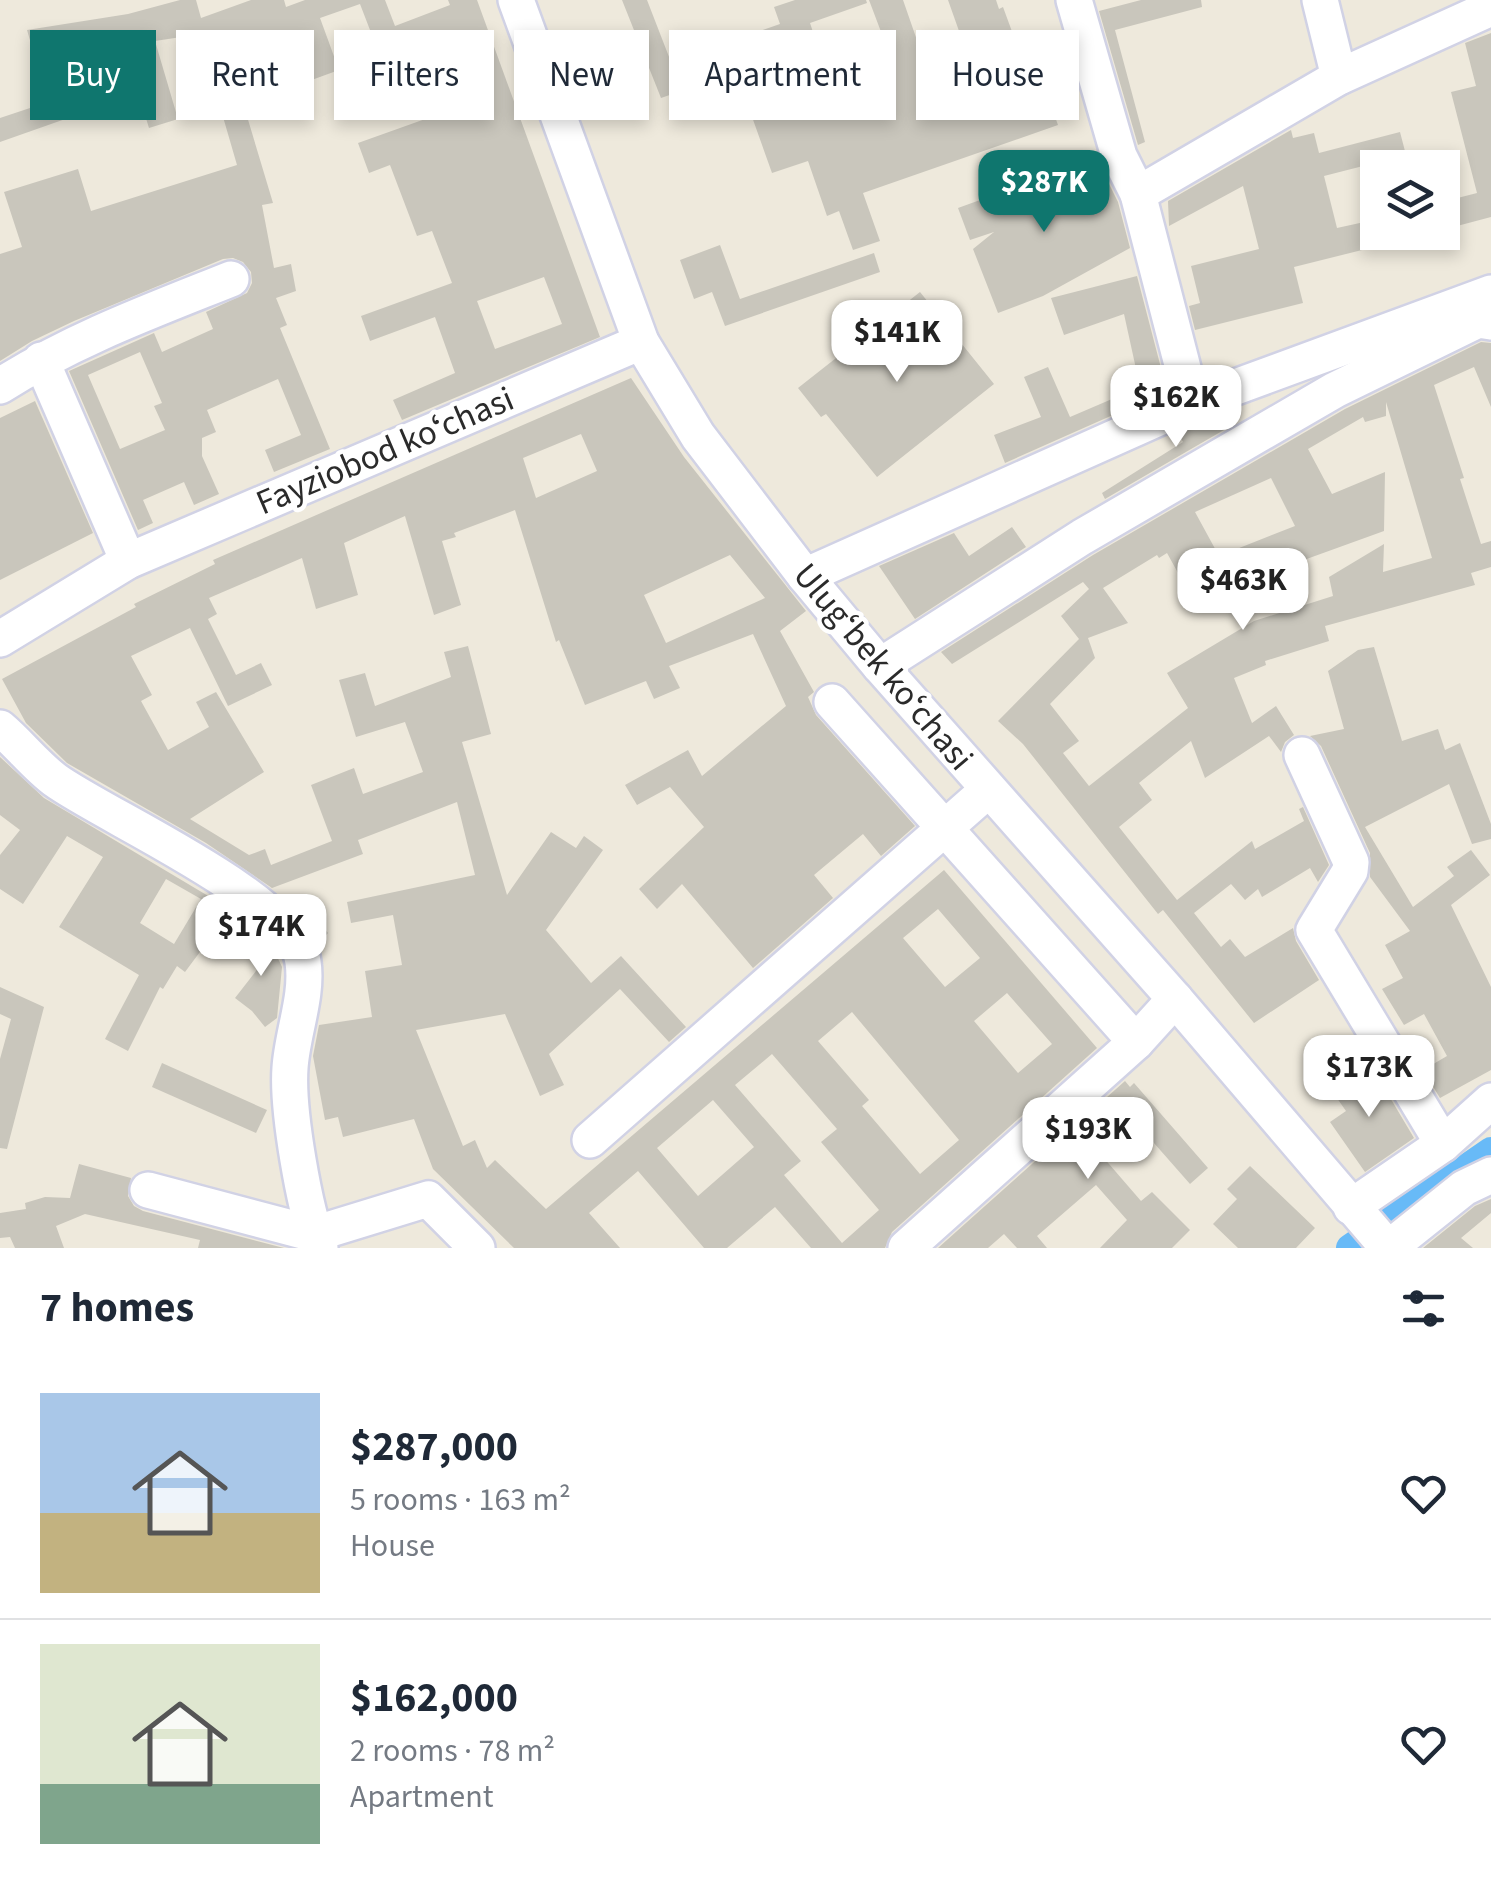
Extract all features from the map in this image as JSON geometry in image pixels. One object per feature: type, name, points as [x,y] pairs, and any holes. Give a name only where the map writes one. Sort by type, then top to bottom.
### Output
[{"type":"street","name":"Ulugʻbek koʻchasi","points":[[516,0],[641,342],[698,436],[880,666],[1389,1248]]},
{"type":"street","points":[[1074,0],[1119,156],[1138,194],[1192,403]]},
{"type":"street","points":[[1320,0],[1339,77]]},
{"type":"street","points":[[1138,194],[1339,77],[1491,8]]},
{"type":"street","points":[[0,386],[41,360],[99,332],[230,279]]},
{"type":"street","points":[[805,576],[1192,403],[1491,293]]},
{"type":"street","points":[[880,666],[1082,536],[1335,390],[1478,320],[1491,322]]},
{"type":"street","name":"Fayziobod koʻchasi","points":[[0,639],[128,561],[641,342]]},
{"type":"street","points":[[41,360],[128,561]]},
{"type":"street","points":[[832,702],[1136,1042]]},
{"type":"street","points":[[0,728],[54,780],[236,887],[299,947],[303,976],[290,1084],[308,1209],[317,1241]]},
{"type":"street","points":[[1302,755],[1351,862],[1350,871],[1314,930],[1442,1144]]},
{"type":"street","points":[[590,1140],[988,790]]},
{"type":"street","points":[[906,1248],[1136,1042],[1174,999]]},
{"type":"street","points":[[1351,1207],[1442,1144],[1491,1101]]},
{"type":"street","points":[[1389,1248],[1464,1188],[1491,1175]]},
{"type":"street","points":[[148,1190],[317,1241],[428,1199],[477,1248]]},
{"type":"building","points":[[180,0],[196,0],[201,18],[251,0],[284,0],[286,7],[305,0],[385,0],[395,26],[450,5],[448,0],[477,0],[488,30],[370,30],[360,4],[320,18],[334,56],[334,72],[314,79],[314,30],[176,30],[176,38],[156,41],[156,30],[30,30],[30,40],[27,30],[128,14]]},
{"type":"building","points":[[622,0],[647,0],[669,57],[669,95],[661,98],[649,68],[649,30],[634,30]]},
{"type":"building","points":[[795,0],[866,0],[867,3],[810,23],[812,30],[763,30],[780,24],[774,7]]},
{"type":"building","points":[[869,0],[903,0],[916,37],[916,120],[1056,120],[1058,125],[863,193],[880,241],[853,250],[839,211],[827,216],[808,161],[772,173],[753,120],[896,120],[896,30],[880,30]]},
{"type":"building","points":[[948,0],[996,0],[999,9],[1003,7],[1011,30],[959,30]]},
{"type":"building","points":[[1141,0],[1201,0],[1202,7],[1115,30],[1145,142],[1138,145],[1099,11]]},
{"type":"building","points":[[1491,33],[1491,217],[1460,225],[1460,197],[1477,193],[1451,92],[1476,86],[1465,43]]},
{"type":"building","points":[[156,44],[176,120],[149,128],[147,120],[156,120]]},
{"type":"building","points":[[494,47],[514,101],[514,120],[521,120],[600,337],[402,420],[393,400],[455,373],[435,317],[370,341],[361,316],[452,283],[432,231],[417,236],[390,165],[369,173],[358,143],[422,120],[494,120]],"holes":[[[544,277],[562,324],[495,349],[477,301]]]},
{"type":"building","points":[[30,108],[30,120],[62,120],[0,142],[0,118]]},
{"type":"building","points":[[224,120],[248,120],[273,203],[262,205],[274,268],[291,264],[296,291],[276,298],[287,325],[280,328],[330,449],[274,472],[265,450],[301,435],[278,379],[207,410],[216,432],[202,438],[202,456],[219,494],[194,505],[184,482],[143,500],[153,523],[138,530],[69,371],[154,333],[162,352],[213,329],[206,312],[247,293],[252,283],[251,272],[243,262],[223,259],[74,321],[0,361],[0,254],[22,247],[4,192],[78,169],[91,211],[237,165]],"holes":[[[140,352],[162,403],[154,406],[165,430],[120,449],[88,375]]]},
{"type":"building","points":[[1291,130],[1293,138],[1314,133],[1319,153],[1400,132],[1405,150],[1360,150],[1360,167],[1324,176],[1337,228],[1360,223],[1362,250],[1294,267],[1303,303],[1195,330],[1189,306],[1200,303],[1191,266],[1259,249],[1243,186],[1169,226],[1168,201]]},
{"type":"building","points":[[1076,165],[1082,183],[1106,178],[1118,202],[1130,248],[1043,296],[998,313],[973,249],[994,232],[970,240],[958,208]]},
{"type":"building","points":[[720,245],[740,299],[874,253],[880,272],[725,326],[712,292],[694,299],[680,260]]},
{"type":"building","points":[[1137,276],[1167,391],[1005,463],[994,435],[1041,417],[1024,377],[1048,367],[1070,417],[1140,387],[1124,314],[1064,335],[1051,298]]},
{"type":"building","points":[[920,292],[994,384],[877,477],[826,414],[821,417],[798,388]]},
{"type":"building","points":[[1481,342],[1491,343],[1491,407],[1474,367],[1434,385],[1481,544],[1491,541],[1491,567],[1471,573],[1475,585],[1325,626],[1329,641],[1265,661],[1266,665],[1234,678],[1252,723],[1276,706],[1294,735],[1281,752],[1269,736],[1205,778],[1191,741],[1139,783],[1152,800],[1119,827],[1177,900],[1252,841],[1255,849],[1304,821],[1299,809],[1303,807],[1329,865],[1318,882],[1310,868],[1262,897],[1258,889],[1245,900],[1231,884],[1194,913],[1221,947],[1230,939],[1245,957],[1293,928],[1296,941],[1319,980],[1254,1023],[1163,910],[1158,914],[1023,744],[998,721],[1079,639],[1061,616],[1089,589],[1083,582],[952,664],[941,652],[1093,555],[1345,409]],"holes":[[[1386,402],[1432,558],[1383,572],[1384,544],[1329,577],[1333,596],[1254,621],[1167,673],[1188,708],[1089,786],[1063,753],[1079,741],[1050,704],[1095,658],[1088,638],[1128,623],[1103,588],[1157,555],[1159,558],[1167,553],[1193,600],[1384,531],[1385,472],[1332,494],[1308,449],[1363,417],[1365,422],[1386,416]],[[1271,478],[1295,526],[1219,556],[1195,512]]]},
{"type":"building","points":[[631,378],[684,457],[806,611],[780,631],[814,692],[808,697],[816,715],[915,826],[881,856],[863,834],[814,875],[833,898],[753,968],[682,884],[657,909],[639,889],[704,827],[670,787],[637,805],[625,785],[688,750],[702,776],[786,706],[753,634],[669,666],[680,688],[654,699],[646,681],[585,705],[559,640],[556,642],[515,510],[442,541],[461,605],[434,615],[405,516],[344,543],[358,595],[316,609],[302,558],[209,598],[217,614],[208,619],[236,675],[261,663],[272,685],[228,706],[190,628],[131,656],[152,695],[141,701],[168,750],[209,727],[196,702],[216,692],[264,772],[190,819],[249,855],[265,849],[271,865],[332,841],[311,785],[354,768],[363,794],[423,772],[405,722],[356,737],[339,680],[365,673],[375,706],[451,677],[444,652],[468,646],[491,734],[462,742],[507,895],[551,832],[576,848],[584,836],[603,850],[546,930],[591,983],[621,956],[686,1027],[669,1042],[620,989],[549,1054],[564,1085],[540,1096],[505,1014],[416,1030],[463,1146],[475,1140],[487,1168],[495,1160],[546,1209],[944,870],[1097,1048],[892,1232],[885,1248],[811,1248],[775,1207],[727,1248],[704,1248],[638,1171],[589,1213],[620,1248],[514,1248],[433,1169],[414,1119],[343,1137],[338,1117],[325,1120],[313,1056],[319,1025],[372,1017],[365,971],[402,965],[393,915],[351,923],[347,902],[475,875],[457,802],[358,840],[363,854],[272,888],[206,843],[67,763],[26,723],[2,679],[136,607],[134,604],[215,564],[213,560]],"holes":[[[581,434],[597,471],[536,498],[523,458]],[[730,555],[765,598],[666,643],[644,595]],[[938,909],[980,958],[945,987],[903,938]],[[1007,993],[1052,1044],[1018,1073],[974,1021]],[[852,1012],[959,1140],[920,1174],[862,1106],[869,1100],[818,1041]],[[772,1054],[837,1129],[821,1142],[879,1210],[842,1243],[784,1175],[801,1161],[735,1085]],[[713,1100],[754,1147],[698,1196],[657,1148]]]},
{"type":"building","points":[[35,401],[93,533],[0,580],[0,418]]},
{"type":"building","points":[[1223,414],[1229,427],[1105,499],[1102,493],[1183,442],[1178,433]]},
{"type":"building","points":[[1012,527],[1026,547],[915,619],[879,566],[954,533],[969,556]]},
{"type":"building","points":[[1374,647],[1402,741],[1438,729],[1445,750],[1460,743],[1491,824],[1491,839],[1472,844],[1449,784],[1365,827],[1413,907],[1454,876],[1447,867],[1471,850],[1490,875],[1451,905],[1491,987],[1491,1070],[1440,1098],[1423,1070],[1447,1056],[1424,1014],[1404,1025],[1382,989],[1403,978],[1385,945],[1410,931],[1370,877],[1370,853],[1321,746],[1310,736],[1344,729],[1328,671],[1358,650]]},
{"type":"building","points":[[0,757],[44,798],[225,906],[208,913],[214,933],[185,972],[177,966],[163,989],[160,987],[128,1051],[105,1039],[139,975],[59,927],[103,857],[67,836],[23,904],[0,889],[0,855],[20,830],[0,815]],"holes":[[[166,879],[201,899],[174,944],[140,923]]]},
{"type":"building","points":[[308,910],[328,933],[318,943],[297,912]]},
{"type":"building","points":[[246,922],[274,950],[282,967],[277,1018],[265,1027],[235,998],[266,958],[230,925]]},
{"type":"building","points":[[0,987],[44,1007],[7,1149],[0,1148],[0,1059],[11,1019],[0,1014]]},
{"type":"building","points":[[162,1063],[267,1110],[256,1133],[152,1087]]},
{"type":"building","points":[[1370,1064],[1414,1138],[1365,1172],[1330,1122],[1346,1111],[1332,1091]]},
{"type":"building","points":[[1125,1081],[1130,1087],[1134,1083],[1208,1168],[1190,1184],[1139,1126],[1103,1157],[1141,1201],[1152,1192],[1190,1230],[1172,1248],[1100,1248],[1127,1220],[1096,1185],[1037,1236],[1047,1248],[1017,1248],[1004,1234],[988,1248],[938,1248]]},
{"type":"building","points":[[79,1164],[131,1178],[128,1196],[143,1211],[284,1248],[198,1248],[200,1240],[85,1214],[56,1226],[64,1248],[15,1248],[10,1237],[0,1238],[0,1213],[26,1209],[25,1203],[45,1197],[70,1198]]},
{"type":"building","points":[[1250,1166],[1315,1228],[1296,1248],[1238,1248],[1213,1224],[1237,1199],[1227,1189]]},
{"type":"building","points":[[1491,1199],[1491,1213],[1461,1238],[1473,1248],[1423,1248],[1475,1206]]},
{"type":"waterway","points":[[1350,1248],[1491,1151]]}]
